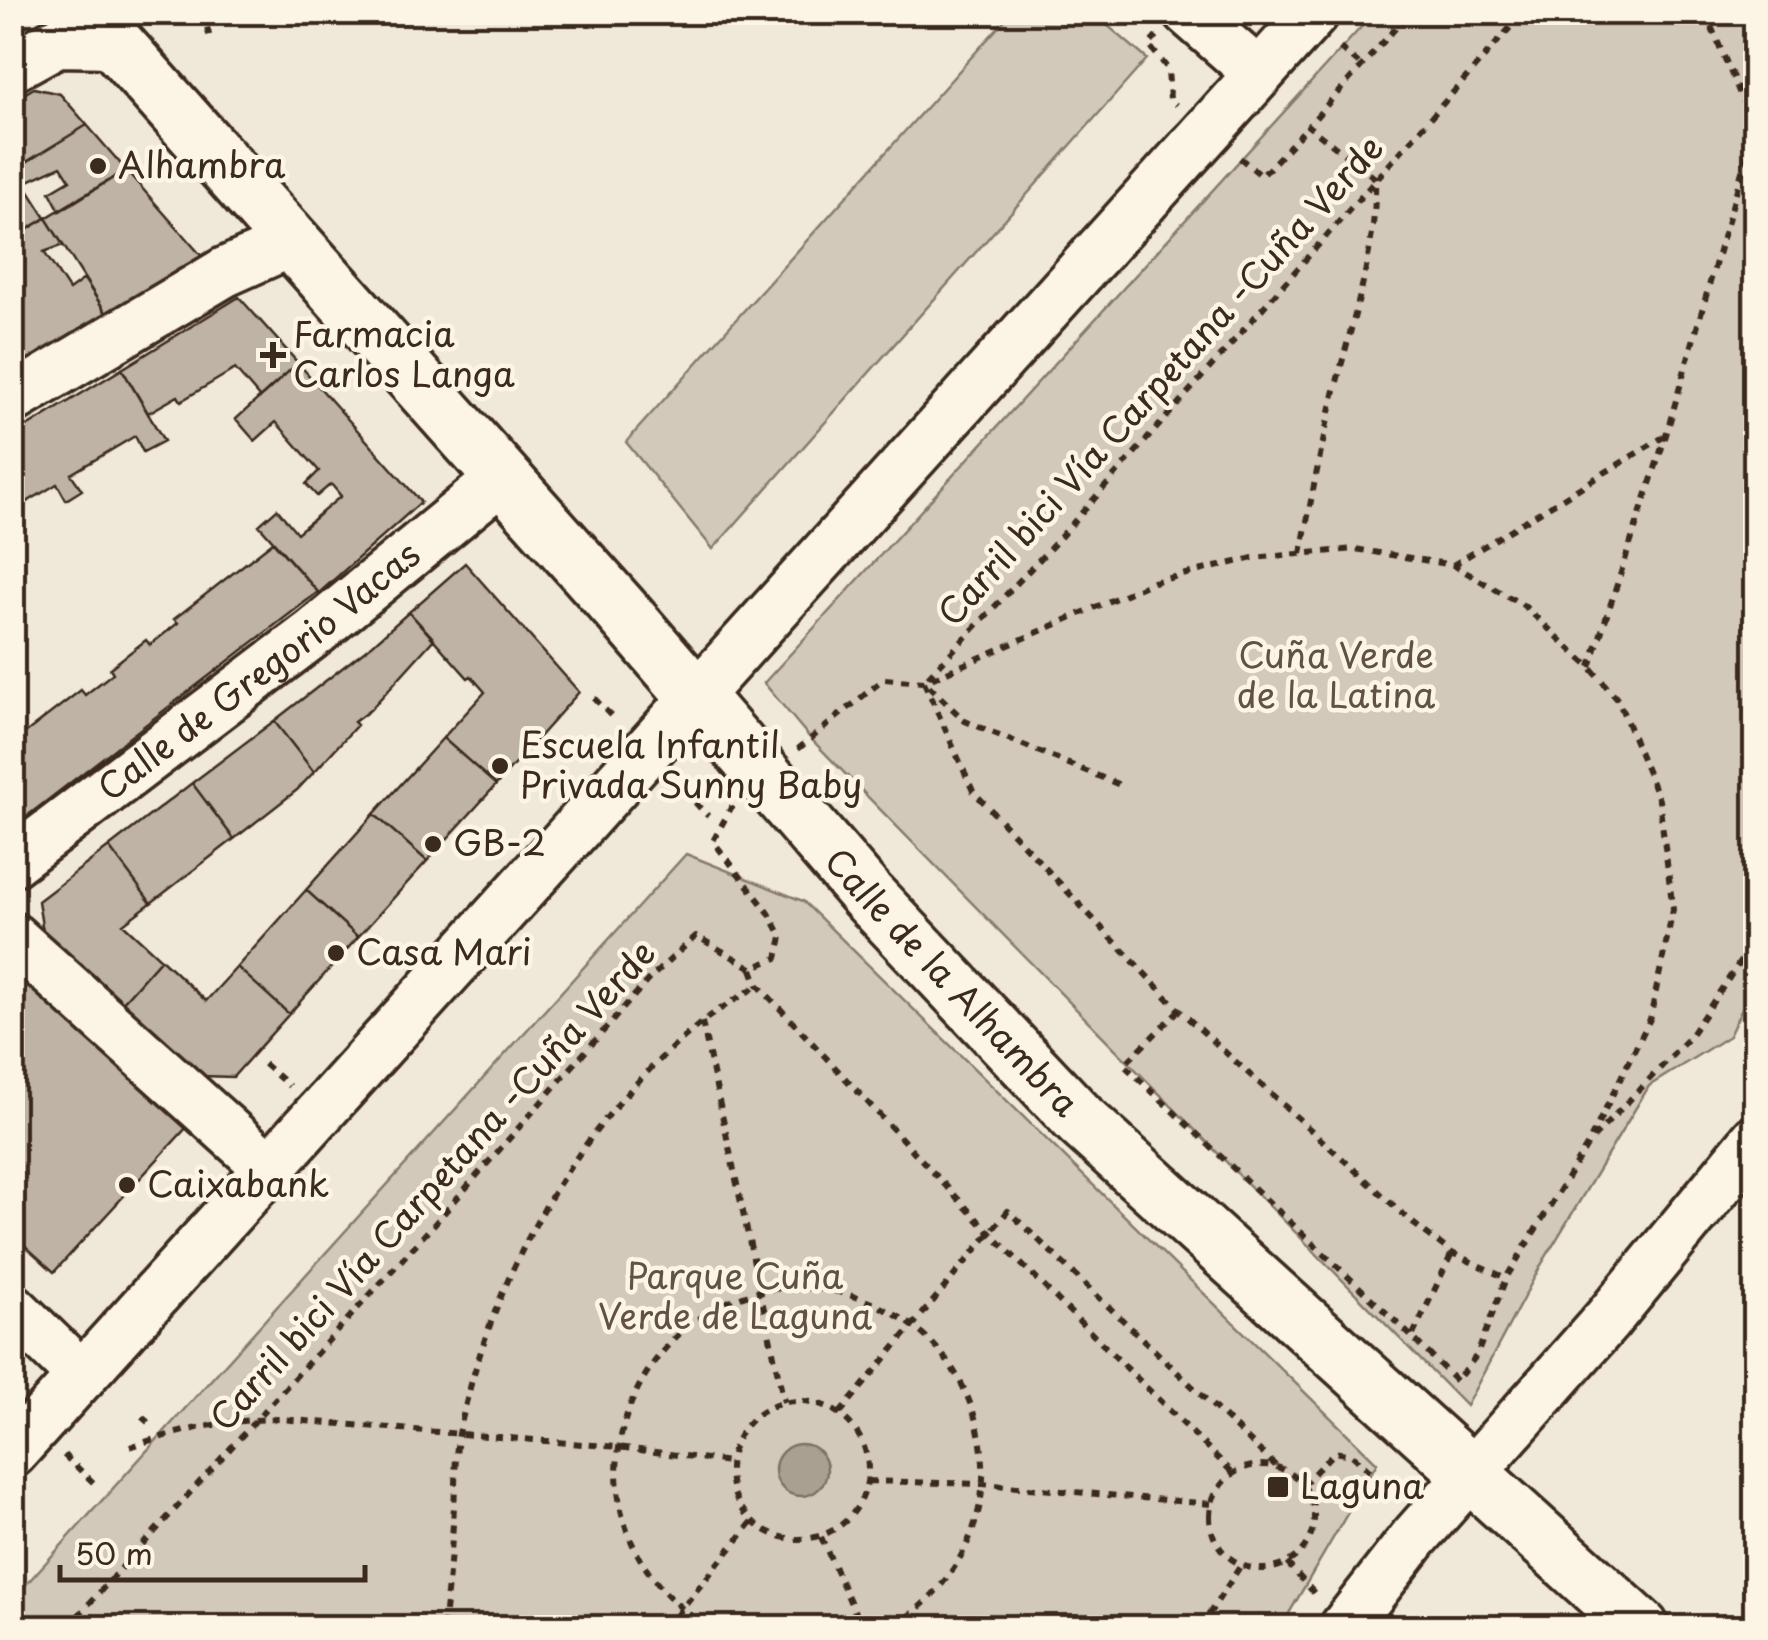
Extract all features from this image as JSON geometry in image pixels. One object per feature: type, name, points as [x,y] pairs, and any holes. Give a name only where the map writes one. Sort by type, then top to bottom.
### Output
[{"type":"main road","name":"Calle de la Alhambra","points":[[96,28],[698,696],[867,895],[1082,1121],[1641,1628]]},
{"type":"street","points":[[1188,12],[1258,74]]},
{"type":"street","points":[[12,1452],[1315,12]]},
{"type":"street","points":[[12,67],[58,42],[96,28]]},
{"type":"street","points":[[12,399],[236,265],[292,242]]},
{"type":"street","name":"Calle de Gregorio Vacas","points":[[12,862],[315,632],[502,478]]},
{"type":"street","points":[[12,937],[270,1169]]},
{"type":"street","points":[[1344,1628],[1470,1473],[1607,1320],[1756,1139]]},
{"type":"street","points":[[12,1308],[82,1376]]},
{"type":"path","points":[[203,12],[212,42]]},
{"type":"path","points":[[1301,554],[1318,458],[1368,261],[1376,210],[1376,178],[1308,126],[1410,12]]},
{"type":"path","name":"Carril bici Vía Carpetana -Cuña Verde","points":[[924,682],[1057,541],[1524,12]]},
{"type":"path","points":[[1590,667],[1666,435],[1755,126],[1704,12]]},
{"type":"path","points":[[1452,565],[1666,435]]},
{"type":"path","points":[[810,738],[884,680],[924,682],[1153,582],[1252,558],[1355,549],[1452,565],[1523,605],[1590,667],[1618,700],[1659,800],[1673,910],[1650,1019],[1588,1144],[1506,1278],[1477,1354],[1456,1381],[1124,1065],[1179,1010]]},
{"type":"path","points":[[924,682],[965,721],[1120,785]]},
{"type":"path","points":[[924,682],[973,791],[1179,1010],[1414,1224],[1452,1253],[1506,1278]]},
{"type":"path","points":[[594,698],[615,720]]},
{"type":"path","points":[[684,790],[708,816]]},
{"type":"path","points":[[732,806],[713,841],[782,937],[777,958],[752,968],[758,985],[989,1232],[1233,1474]]},
{"type":"path","name":"Carril bici Vía Carpetana -Cuña Verde","points":[[67,1628],[436,1222],[648,980],[696,936],[752,968]]},
{"type":"path","points":[[1588,1144],[1688,1039],[1756,938]]},
{"type":"path","points":[[443,1628],[458,1433],[484,1336],[539,1213],[590,1138],[641,1079],[702,1022],[758,985]]},
{"type":"path","points":[[702,1022],[784,1402]]},
{"type":"path","points":[[264,1064],[294,1090]]},
{"type":"path","points":[[840,1414],[1008,1211],[1277,1466],[1303,1484],[1314,1518],[1301,1551],[1272,1568],[1241,1565],[1228,1557],[1212,1533],[1211,1504],[1223,1482],[1233,1474],[1261,1464],[1277,1466]]},
{"type":"path","points":[[1412,1337],[1452,1253]]},
{"type":"path","points":[[708,1628],[679,1609],[649,1576],[628,1536],[617,1492],[618,1447],[633,1393],[664,1346],[708,1311],[761,1290],[814,1287],[866,1298],[912,1324],[944,1356],[968,1395],[981,1438],[984,1484],[972,1534],[948,1579],[912,1615],[890,1628]]},
{"type":"path","points":[[804,1400],[840,1414],[854,1427],[868,1462],[868,1480],[852,1515],[838,1528],[820,1536],[784,1539],[752,1522],[738,1505],[730,1484],[730,1462],[736,1442],[748,1424],[764,1410],[784,1402],[804,1400]]},
{"type":"path","points":[[142,1416],[150,1424]]},
{"type":"path","points":[[130,1446],[178,1430],[254,1419],[618,1447],[730,1462]]},
{"type":"path","points":[[1303,1484],[1334,1452],[1352,1455],[1384,1484]]},
{"type":"path","points":[[63,1454],[95,1484]]},
{"type":"path","points":[[868,1480],[984,1484],[1211,1504]]},
{"type":"path","points":[[666,1628],[752,1522]]},
{"type":"path","points":[[820,1536],[862,1628]]},
{"type":"path","points":[[1200,1628],[1241,1565]]},
{"type":"green space","points":[[1011,13],[1093,13],[1147,59],[713,549],[626,442]]},
{"type":"green space","name":"Cuña Verde de la Latina","points":[[1374,13],[1755,13],[1755,980],[1729,1036],[1649,1086],[1541,1265],[1466,1406],[810,738],[764,683]]},
{"type":"green space","name":"Parque Cuña Verde de Laguna","points":[[686,854],[803,901],[1377,1463],[1281,1627],[13,1628],[13,1599]]},
{"type":"shaded area","points":[[801,1444],[819,1452],[827,1470],[819,1488],[801,1496],[783,1488],[775,1470],[783,1452]]},
{"type":"building","points":[[34,88],[60,94],[87,125],[15,169],[12,101]]},
{"type":"building","points":[[87,125],[126,170],[60,211],[50,192],[70,180],[61,166],[24,183],[15,169]]},
{"type":"building","points":[[12,165],[46,218],[12,239]]},
{"type":"building","points":[[126,170],[206,261],[110,319],[46,218]]},
{"type":"building","points":[[46,218],[63,245],[44,252],[69,290],[84,279],[110,319],[31,367],[12,338],[12,324],[22,319],[12,305],[12,239]]},
{"type":"building","points":[[239,297],[298,363],[260,398],[235,369],[181,401],[178,396],[148,413],[122,369]]},
{"type":"building","points":[[12,338],[31,367],[12,379]]},
{"type":"building","points":[[298,363],[421,502],[319,593],[259,525],[277,509],[297,533],[341,496],[331,484],[317,496],[306,484],[319,471],[276,422],[255,441],[236,419]]},
{"type":"building","points":[[122,369],[164,441],[143,452],[135,436],[71,474],[82,490],[66,500],[57,484],[12,511],[12,436]]},
{"type":"building","points":[[273,542],[318,592],[18,823],[12,815],[12,743],[81,690],[85,695],[113,673],[110,668],[146,640],[150,645],[178,623],[174,619]]},
{"type":"building","points":[[465,563],[579,692],[496,785],[443,738],[485,692],[409,612]]},
{"type":"building","points":[[409,612],[434,639],[370,710],[354,722],[357,725],[314,772],[274,721]]},
{"type":"building","points":[[274,721],[314,772],[234,839],[192,783]]},
{"type":"building","points":[[443,738],[496,785],[427,861],[374,814]]},
{"type":"building","points":[[192,783],[234,839],[151,903],[109,847]]},
{"type":"building","points":[[374,814],[427,861],[358,937],[306,890]]},
{"type":"building","points":[[109,847],[151,903],[123,924],[161,959],[122,1003],[43,932],[38,901]]},
{"type":"building","points":[[306,890],[358,937],[289,1014],[237,967]]},
{"type":"building","points":[[161,959],[206,1001],[237,967],[289,1014],[233,1077],[202,1076],[122,1003]]},
{"type":"building","points":[[29,985],[187,1127],[54,1272],[12,1234],[12,1003]]},
{"type":"place","name":"Alhambra","points":[[98,166]]},
{"type":"place","name":"Farmacia Carlos Langa","points":[[273,355]]},
{"type":"place","name":"Escuela Infantil Privada Sunny Baby","points":[[500,766]]},
{"type":"place","name":"GB-2","points":[[433,844]]},
{"type":"place","name":"Casa Mari","points":[[336,953]]},
{"type":"place","name":"Caixabank","points":[[127,1185]]},
{"type":"place","name":"Laguna","points":[[1278,1487]]}]
